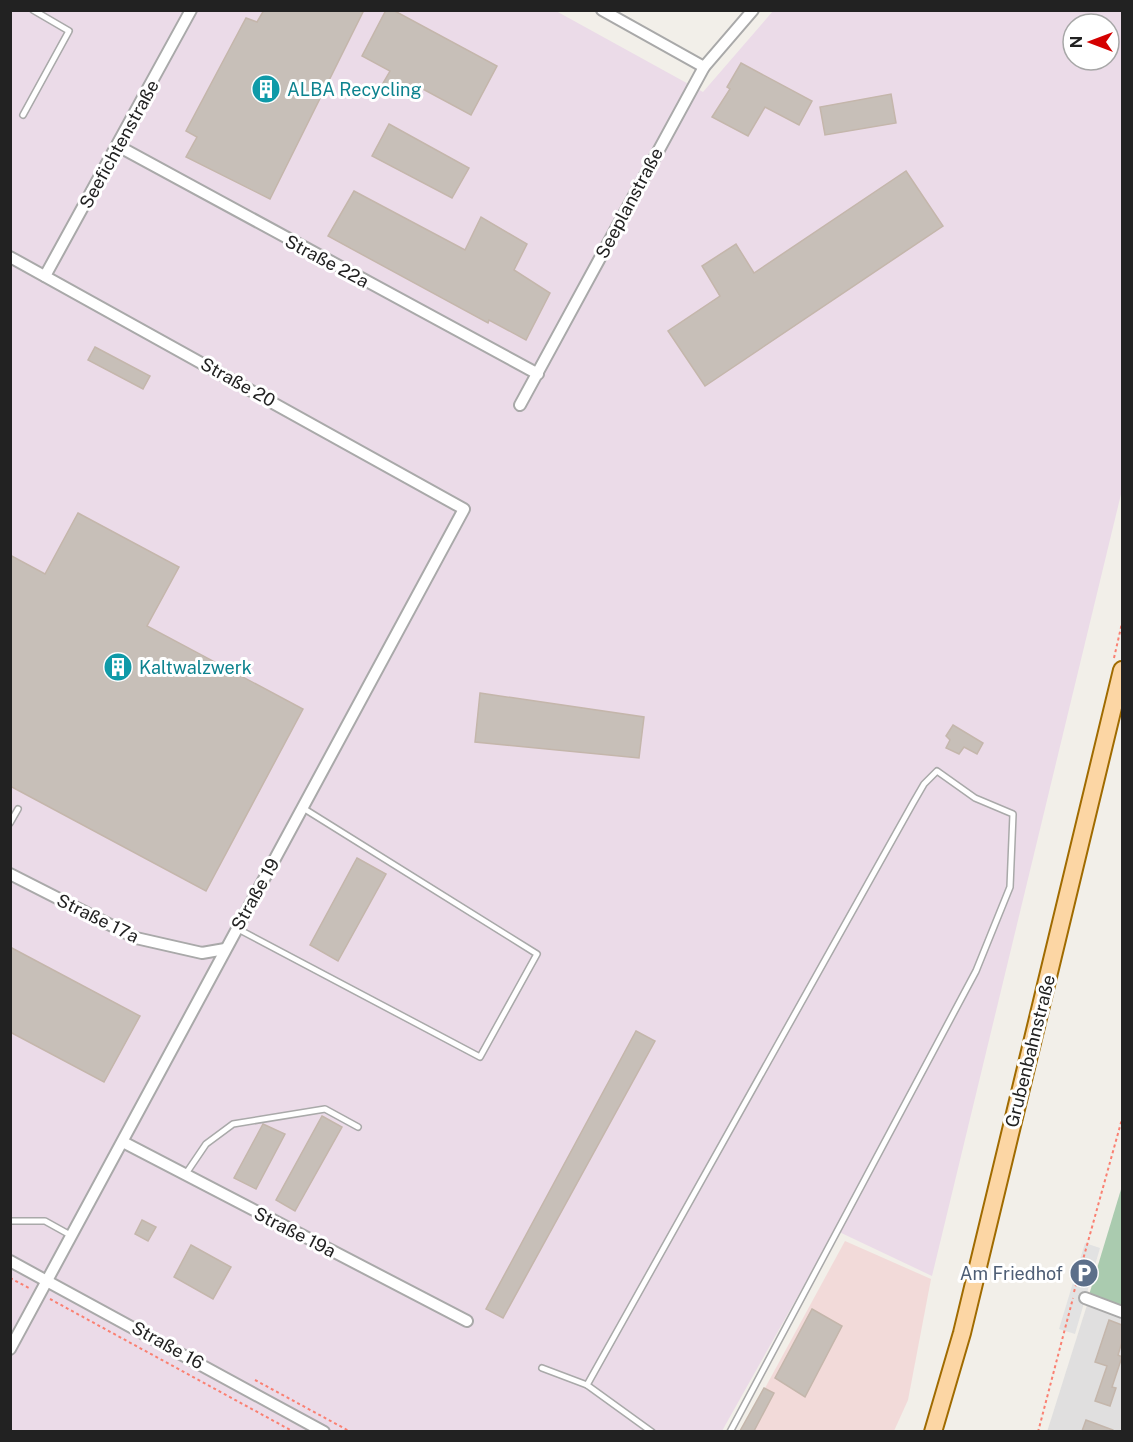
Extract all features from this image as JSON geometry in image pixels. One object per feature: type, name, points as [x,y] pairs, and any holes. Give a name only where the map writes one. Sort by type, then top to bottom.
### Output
[{"type":"main road","name":"Grubenbahnstraße","points":[[933,1431],[962,1333],[1122,670]]},
{"type":"street","name":"Seefichtenstraße","points":[[45,276],[191,10]]},
{"type":"street","points":[[602,10],[704,67]]},
{"type":"street","name":"Seeplanstraße","points":[[519,405],[704,67],[753,10]]},
{"type":"street","name":"Straße 22a","points":[[118,146],[538,374]]},
{"type":"street","name":"Straße 20","points":[[10,257],[464,509]]},
{"type":"street","name":"Straße 19","points":[[10,1349],[464,509]]},
{"type":"street","name":"Straße 17a","points":[[10,874],[136,939],[202,953],[225,949]]},
{"type":"street","name":"Straße 19a","points":[[123,1142],[467,1321]]},
{"type":"street","name":"Straße 16","points":[[10,1261],[324,1431]]},
{"type":"street","points":[[1085,1298],[1122,1312]]},
{"type":"lane","points":[[22,115],[69,31],[33,10]]},
{"type":"lane","points":[[586,1385],[913,803],[924,784],[937,771],[975,798],[1013,814],[1010,887],[976,970],[730,1431]]},
{"type":"lane","points":[[10,823],[18,808]]},
{"type":"lane","points":[[236,928],[480,1057],[537,954],[303,808]]},
{"type":"lane","points":[[185,1175],[206,1144],[233,1124],[325,1109],[358,1127]]},
{"type":"lane","points":[[10,1221],[45,1221],[72,1236]]},
{"type":"lane","points":[[542,1368],[586,1385],[652,1431]]},
{"type":"path","points":[[1038,1431],[1122,1119]]},
{"type":"path","points":[[10,1278],[294,1431]]},
{"type":"shaded area","points":[[10,11],[556,11],[703,92],[773,11],[1122,11],[1122,490],[932,1276],[835,1230],[722,1431],[11,1431]]},
{"type":"shaded area","points":[[845,1241],[931,1279],[908,1400],[894,1431],[741,1432]]},
{"type":"shaded area","name":"Am Friedhof","points":[[1085,1243],[1100,1248],[1075,1334],[1059,1329]]},
{"type":"shaded area","points":[[1087,1305],[1122,1317],[1122,1431],[1047,1432]]},
{"type":"green space","points":[[1122,1186],[1122,1306],[1089,1295]]},
{"type":"building","name":"ALBA Recycling","points":[[264,10],[364,10],[270,199],[186,157],[197,137],[186,131],[230,48],[246,18],[257,22]]},
{"type":"building","points":[[386,10],[393,10],[497,66],[471,115],[421,88],[414,101],[382,85],[390,71],[362,56]]},
{"type":"building","points":[[741,63],[812,101],[799,125],[765,107],[748,136],[712,117],[730,89],[727,87]]},
{"type":"building","points":[[891,94],[896,123],[825,135],[820,107]]},
{"type":"building","points":[[389,124],[469,168],[452,198],[372,156]]},
{"type":"building","points":[[906,171],[943,226],[705,386],[668,331],[720,296],[702,266],[736,244],[754,273]]},
{"type":"building","points":[[354,191],[465,250],[481,217],[527,244],[514,270],[550,293],[526,340],[489,320],[488,323],[328,236]]},
{"type":"building","points":[[95,347],[150,376],[143,389],[88,360]]},
{"type":"building","name":"Kaltwalzwerk","points":[[78,513],[179,567],[147,626],[303,709],[206,891],[10,786],[10,555],[45,574]]},
{"type":"building","points":[[480,693],[644,717],[639,758],[475,742]]},
{"type":"building","points":[[953,725],[983,743],[977,754],[964,747],[959,754],[946,748],[950,740],[946,736]]},
{"type":"building","points":[[357,858],[386,874],[338,961],[310,945]]},
{"type":"building","points":[[10,947],[140,1016],[104,1082],[10,1032]]},
{"type":"building","points":[[636,1031],[655,1041],[503,1318],[486,1309]]},
{"type":"building","points":[[322,1116],[342,1127],[295,1211],[276,1200]]},
{"type":"building","points":[[263,1124],[285,1134],[256,1189],[234,1178]]},
{"type":"building","points":[[142,1220],[156,1227],[148,1241],[135,1234]]},
{"type":"building","points":[[191,1245],[231,1267],[213,1299],[174,1277]]},
{"type":"building","points":[[812,1309],[842,1326],[805,1397],[775,1378]]},
{"type":"building","points":[[1109,1320],[1122,1325],[1122,1342],[1118,1355],[1122,1357],[1112,1387],[1116,1388],[1110,1406],[1095,1401],[1107,1366],[1095,1362]]},
{"type":"building","points":[[764,1388],[774,1393],[754,1431],[740,1431]]},
{"type":"building","points":[[1086,1420],[1113,1430],[1113,1431],[1082,1431]]},
{"type":"place","name":"ALBA Recycling","points":[[266,89]]},
{"type":"place","name":"Kaltwalzwerk","points":[[118,667]]},
{"type":"place","name":"Am Friedhof","points":[[1084,1273]]}]
